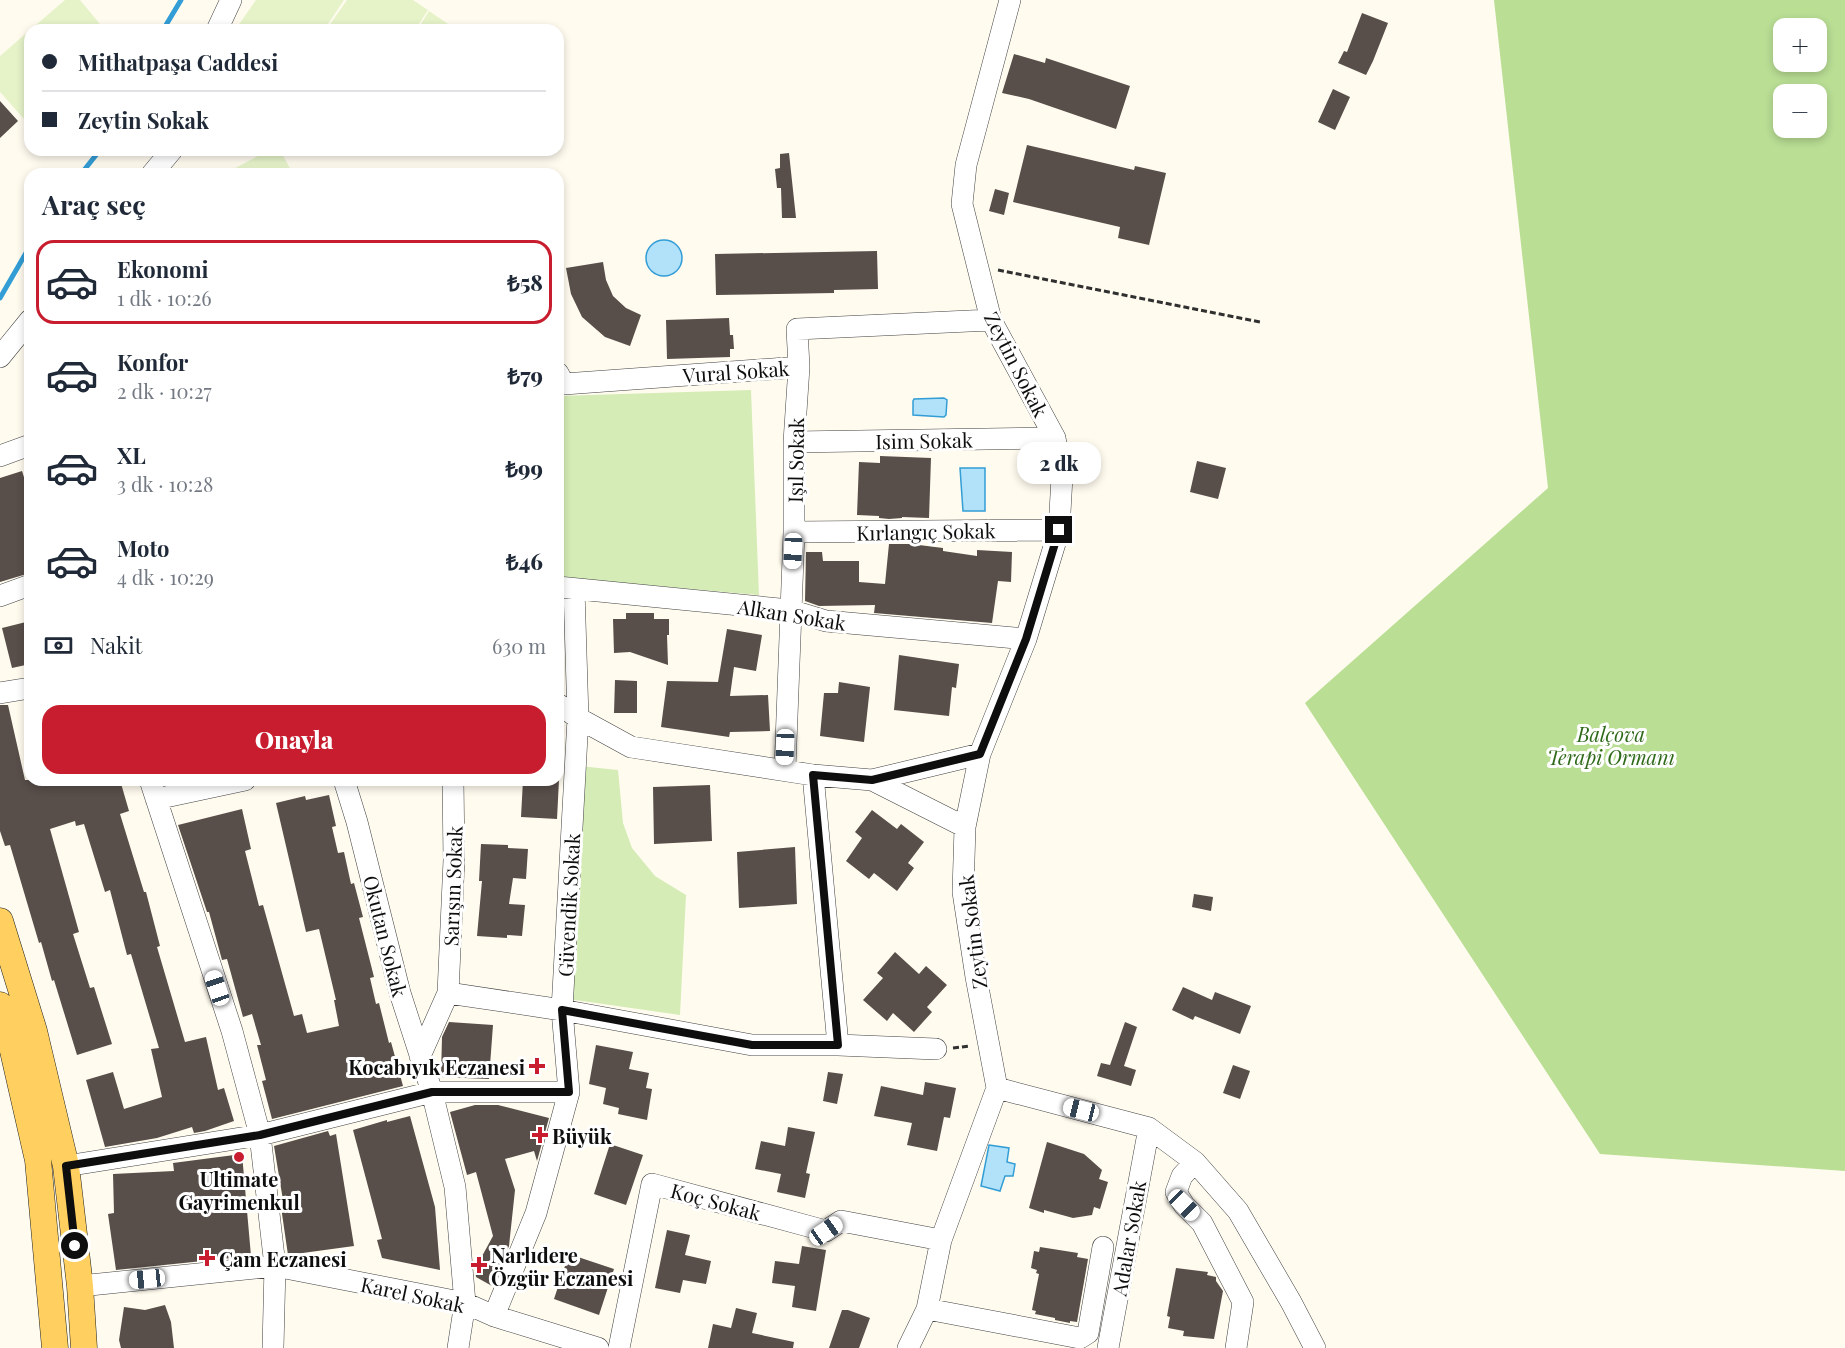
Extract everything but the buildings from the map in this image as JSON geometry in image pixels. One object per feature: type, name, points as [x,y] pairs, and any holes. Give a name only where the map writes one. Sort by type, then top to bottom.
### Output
[{"type":"main road","points":[[0,921],[34,1031],[66,1166],[80,1287],[84,1348]]},
{"type":"main road","points":[[0,1005],[11,1042],[38,1160],[55,1348]]},
{"type":"street","points":[[220,24],[231,0]]},
{"type":"street","name":"Zeytin Sokak","points":[[908,1348],[927,1309],[941,1240],[997,1088],[963,892],[965,827],[980,754],[1026,639],[1059,530],[1062,477],[1055,438],[990,320],[962,204],[966,165],[1010,0]]},
{"type":"street","points":[[157,168],[167,156]]},
{"type":"street","name":"Vural Sokak","points":[[564,384],[799,368],[797,329],[990,320]]},
{"type":"street","points":[[0,357],[24,327]]},
{"type":"street","name":"Işıl Sokak","points":[[785,769],[794,532],[794,442],[799,368]]},
{"type":"street","name":"Isim Sokak","points":[[794,442],[1055,438]]},
{"type":"street","points":[[0,456],[24,447]]},
{"type":"street","name":"Kırlangıç Sokak","points":[[794,532],[1059,530]]},
{"type":"street","points":[[0,596],[24,587]]},
{"type":"street","name":"Alkan Sokak","points":[[566,588],[790,610],[826,621],[1026,639]]},
{"type":"street","name":"Güvendik Sokak","points":[[494,1316],[536,1213],[569,1092],[562,1010],[578,718],[566,588]]},
{"type":"street","points":[[0,693],[24,689]]},
{"type":"street","points":[[564,708],[631,747],[813,775],[872,780],[980,754]]},
{"type":"street","points":[[813,775],[838,1045]]},
{"type":"street","points":[[872,780],[965,827]]},
{"type":"street","points":[[183,786],[153,789],[231,1031],[260,1135],[275,1266],[273,1348]]},
{"type":"street","name":"Okutan Sokak","points":[[346,786],[400,993],[432,1092],[455,1187],[465,1303],[458,1348]]},
{"type":"street","name":"Sarışın Sokak","points":[[448,993],[454,861],[453,786]]},
{"type":"street","points":[[420,1056],[448,993],[562,1010],[752,1045],[838,1045],[936,1049]]},
{"type":"street","points":[[997,1088],[1149,1128],[1195,1162],[1238,1211],[1315,1348]]},
{"type":"street","points":[[66,1166],[260,1135],[432,1092],[569,1092]]},
{"type":"street","name":"Adalar Sokak","points":[[1108,1348],[1149,1128]]},
{"type":"street","points":[[1195,1162],[1182,1176],[1176,1192],[1184,1205],[1202,1223],[1243,1302],[1236,1348]]},
{"type":"street","name":"Koç Sokak","points":[[620,1348],[652,1184],[826,1231],[841,1221],[941,1240]]},
{"type":"street","points":[[927,1309],[1080,1338],[1085,1337],[1088,1333],[1103,1247]]},
{"type":"street","name":"Karel Sokak","points":[[80,1287],[275,1266],[465,1303],[494,1316],[598,1348]]},
{"type":"path","points":[[976,265],[1260,322]]},
{"type":"path","points":[[936,1049],[990,1045]]},
{"type":"green space","points":[[65,0],[80,0],[100,24],[37,24]]},
{"type":"green space","points":[[256,0],[344,0],[328,24],[239,24]]},
{"type":"green space","points":[[347,0],[413,0],[428,10],[419,24],[330,24]]},
{"type":"green space","name":"Balçova Terapi Ormanı","points":[[1494,0],[1845,0],[1845,1171],[1600,1154],[1305,703],[1548,488]]},
{"type":"green space","points":[[429,11],[448,24],[421,24]]},
{"type":"green space","points":[[24,35],[24,119],[0,92],[0,56]]},
{"type":"green space","points":[[258,156],[283,156],[290,168],[235,168]]},
{"type":"green space","points":[[751,390],[759,595],[564,576],[564,396]]},
{"type":"green space","points":[[579,766],[618,770],[623,823],[632,848],[655,876],[686,895],[680,1015],[568,999]]},
{"type":"water","points":[[664,240],[677,245],[682,258],[677,271],[664,276],[651,271],[646,258],[651,245]]},
{"type":"water","points":[[944,398],[947,400],[944,417],[913,415],[914,399]]},
{"type":"water","points":[[960,468],[985,468],[985,511],[963,511]]},
{"type":"water","points":[[989,1145],[1009,1148],[1007,1162],[1015,1164],[1013,1176],[1005,1176],[1000,1191],[981,1186]]},
{"type":"waterway","points":[[167,24],[181,0]]},
{"type":"waterway","points":[[86,168],[95,156]]},
{"type":"waterway","points":[[0,298],[24,256]]},
{"type":"place","name":"Kocabıyık Eczanesi","points":[[537,1066]]},
{"type":"place","name":"Büyük","points":[[540,1135]]},
{"type":"place","name":"Ultimate Gayrimenkul","points":[[239,1157]]},
{"type":"place","name":"Çam Eczanesi","points":[[207,1258]]},
{"type":"place","name":"Narlıdere Özgür Eczanesi","points":[[479,1265]]},
{"type":"route","points":[[75,1246],[66,1166],[260,1135],[432,1092],[569,1092],[562,1010],[752,1045],[838,1045],[813,775],[872,780],[980,754],[1026,639],[1059,530]]}]
